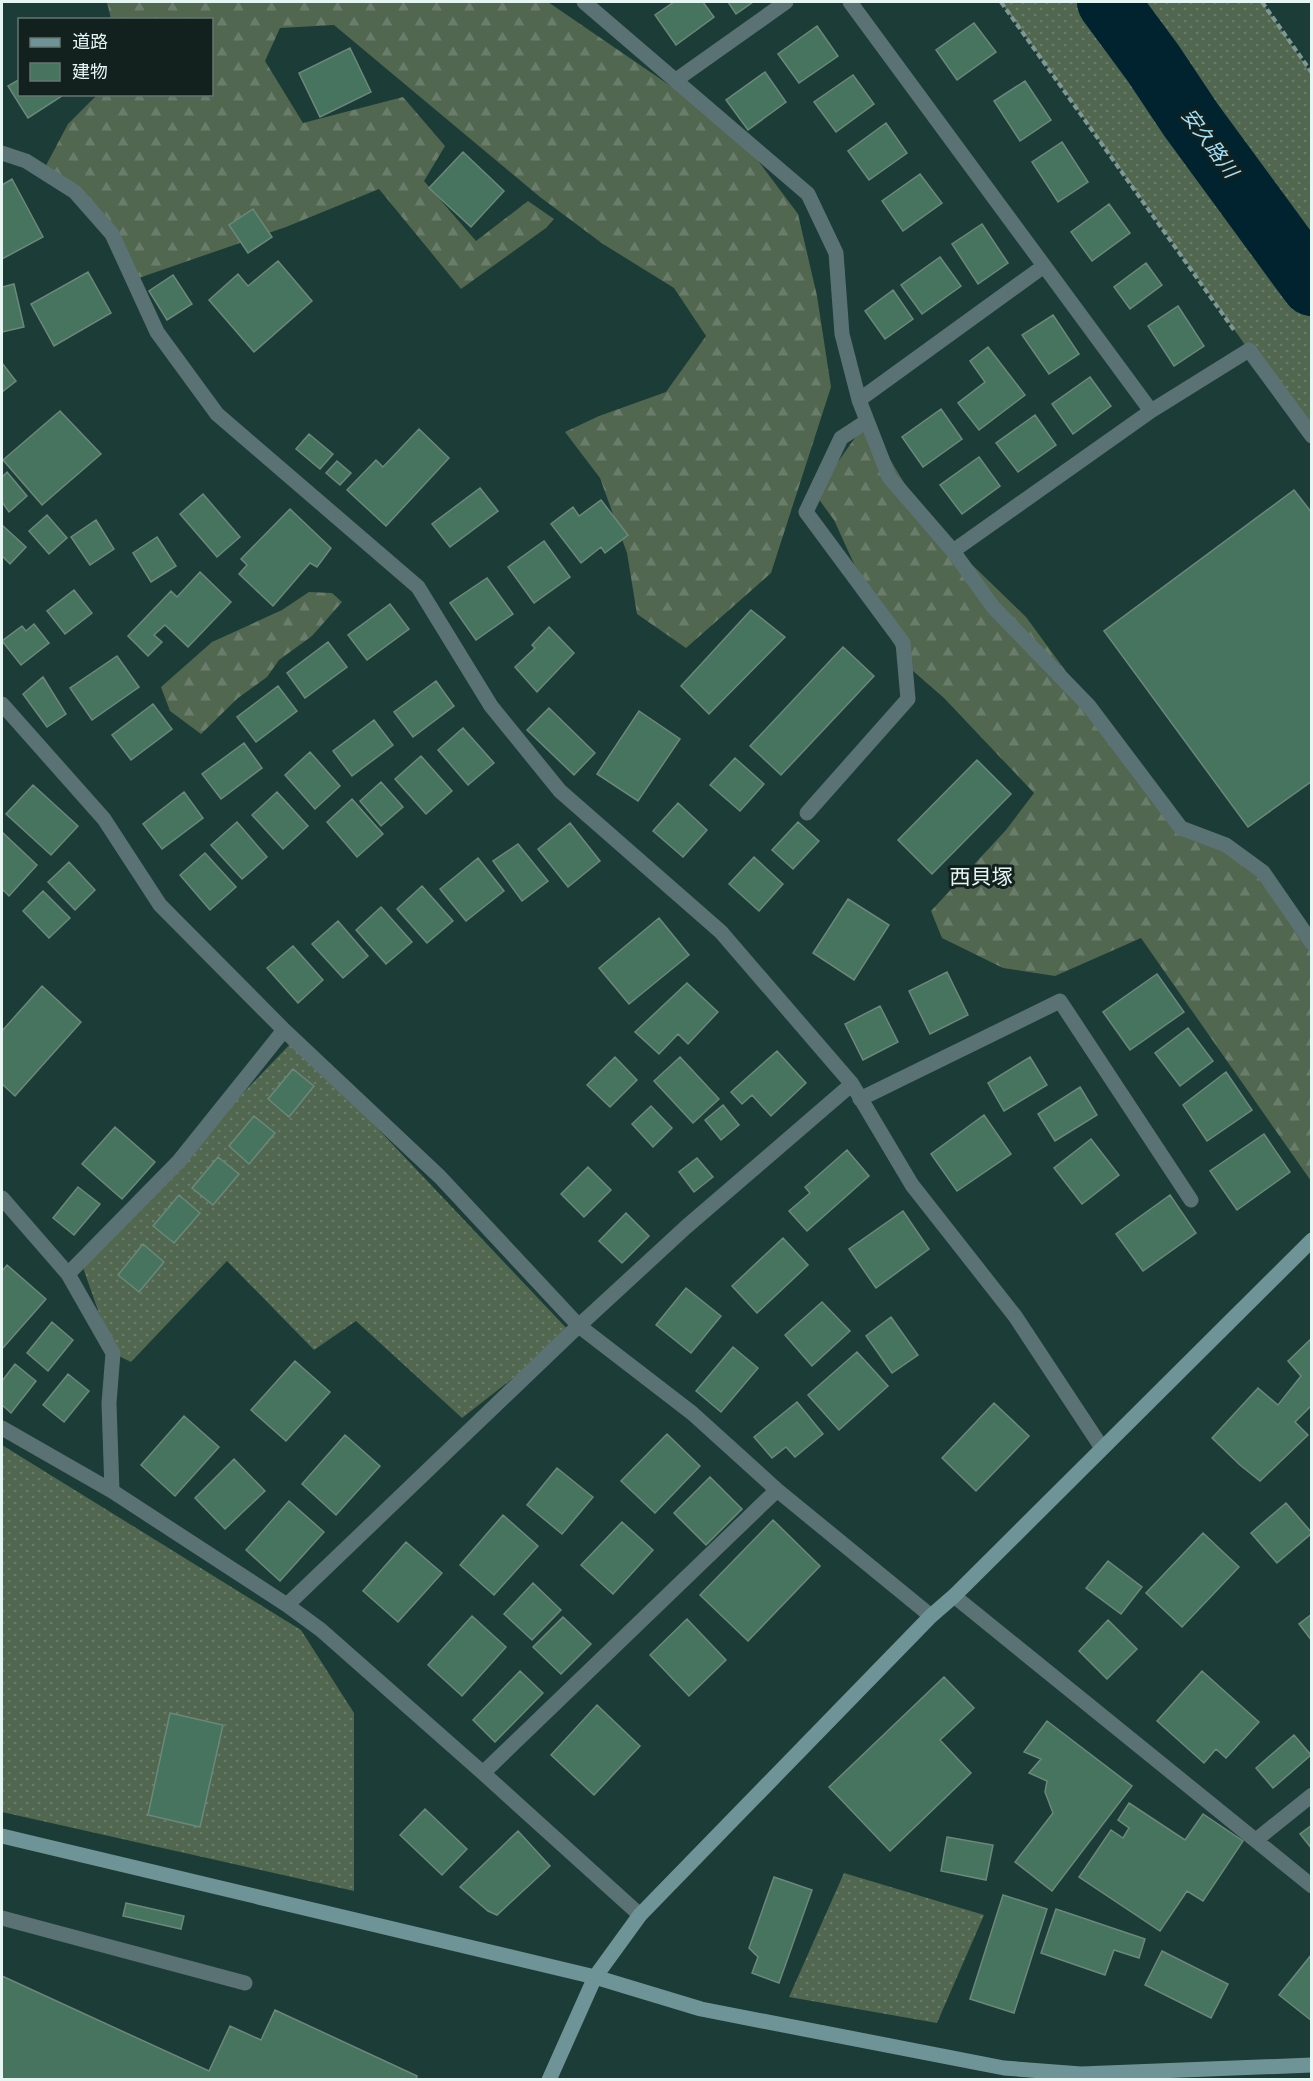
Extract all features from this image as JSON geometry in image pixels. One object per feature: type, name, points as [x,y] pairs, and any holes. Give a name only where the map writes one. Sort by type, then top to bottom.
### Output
[{"type":"street","points":[[584,2],[808,194],[836,253],[842,334],[859,400],[889,477],[953,551],[993,607],[1089,706],[1181,828],[1226,846],[1263,872],[1311,943]]},
{"type":"street","points":[[676,80],[786,2]]},
{"type":"street","points":[[850,2],[1151,411]]},
{"type":"street","points":[[2,153],[26,161],[75,192],[112,234],[157,332],[217,414],[418,586],[491,706],[560,791],[721,932],[852,1084],[912,1185],[1015,1316],[1102,1448]]},
{"type":"street","points":[[859,400],[1044,266]]},
{"type":"street","points":[[953,551],[1151,411],[1249,350],[1311,436]]},
{"type":"street","points":[[807,813],[908,699],[903,643],[806,513],[841,438],[867,421]]},
{"type":"street","points":[[2,704],[104,819],[160,905],[284,1030],[440,1177],[579,1326],[692,1413],[777,1490],[931,1616]]},
{"type":"street","points":[[860,1099],[1060,1001],[1191,1200]]},
{"type":"street","points":[[68,1274],[179,1161],[284,1030]]},
{"type":"street","points":[[287,1605],[686,1227],[852,1084]]},
{"type":"street","points":[[2,1198],[68,1274],[113,1353],[109,1403],[112,1491]]},
{"type":"street","points":[[549,2079],[595,1977],[640,1916],[931,1616],[954,1596],[1311,1240]]},
{"type":"street","points":[[2,1428],[112,1491],[287,1605],[321,1630],[640,1916]]},
{"type":"street","points":[[483,1773],[777,1490]]},
{"type":"street","points":[[954,1596],[1311,1886]]},
{"type":"street","points":[[1256,1840],[1311,1795]]},
{"type":"street","points":[[2,1836],[595,1977],[701,2009],[1004,2068],[1081,2074],[1311,2065]]},
{"type":"street","points":[[2,1918],[244,1983]]},
{"type":"path","points":[[1001,2],[1249,350]]},
{"type":"path","points":[[1262,2],[1311,73]]},
{"type":"green space","points":[[107,2],[548,2],[735,130],[798,214],[817,296],[831,387],[771,573],[686,648],[637,614],[627,553],[600,478],[565,432],[599,416],[666,392],[706,336],[674,288],[603,244],[540,197],[334,25],[280,28],[265,61],[303,123],[403,97],[445,146],[424,181],[476,241],[528,201],[554,219],[546,228],[461,289],[379,189],[286,227],[133,280],[112,234],[43,171],[68,124],[96,96],[213,96],[213,18],[111,18]]},
{"type":"green space","points":[[1001,2],[1262,2],[1311,73],[1311,433],[1253,356]]},
{"type":"green space","points":[[867,421],[927,521],[1026,617],[1181,828],[1263,872],[1311,943],[1311,1181],[1141,938],[1055,976],[1003,968],[942,938],[931,911],[1006,830],[1034,793],[944,698],[905,664],[870,599],[834,520],[815,494]]},
{"type":"green space","points":[[309,592],[332,593],[342,602],[312,636],[279,660],[267,677],[238,698],[201,734],[170,711],[161,687],[212,642],[282,610]]},
{"type":"green space","points":[[294,1040],[571,1333],[462,1418],[356,1321],[314,1350],[227,1261],[131,1362],[113,1353],[81,1262]]},
{"type":"green space","points":[[2,1445],[301,1630],[354,1713],[354,1891],[2,1812]]},
{"type":"green space","points":[[844,1873],[984,1915],[937,2023],[789,1997]]},
{"type":"building","points":[[674,2],[703,2],[714,17],[676,45],[655,15]]},
{"type":"building","points":[[728,2],[753,2],[736,14]]},
{"type":"building","points":[[974,23],[996,52],[957,80],[936,50]]},
{"type":"building","points":[[817,26],[838,56],[799,83],[778,54]]},
{"type":"building","points":[[350,48],[371,92],[320,117],[299,73]]},
{"type":"building","points":[[765,72],[786,102],[748,130],[726,100]]},
{"type":"building","points":[[853,75],[874,104],[836,132],[814,102]]},
{"type":"building","points":[[18,80],[18,96],[62,96],[28,118],[8,86]]},
{"type":"building","points":[[1025,81],[1051,120],[1020,141],[994,101]]},
{"type":"building","points":[[886,123],[907,153],[869,180],[848,151]]},
{"type":"building","points":[[1062,142],[1088,182],[1058,202],[1032,162]]},
{"type":"building","points":[[463,152],[504,191],[471,227],[429,188]]},
{"type":"building","points":[[920,174],[942,203],[903,231],[882,201]]},
{"type":"building","points":[[12,179],[43,237],[2,259],[2,185]]},
{"type":"building","points":[[1109,204],[1130,233],[1092,261],[1071,232]]},
{"type":"building","points":[[253,209],[272,237],[248,253],[229,225]]},
{"type":"building","points":[[982,224],[1008,263],[978,284],[952,244]]},
{"type":"building","points":[[940,257],[961,286],[922,314],[901,285]]},
{"type":"building","points":[[278,261],[312,301],[254,352],[209,300],[238,274],[248,286]]},
{"type":"building","points":[[1146,263],[1162,285],[1130,309],[1114,287]]},
{"type":"building","points":[[88,272],[111,313],[54,346],[31,304]]},
{"type":"building","points":[[173,275],[192,304],[167,320],[149,291]]},
{"type":"building","points":[[14,284],[24,327],[2,332],[2,287]]},
{"type":"building","points":[[893,290],[913,319],[885,339],[865,311]]},
{"type":"building","points":[[1178,306],[1204,346],[1174,366],[1148,326]]},
{"type":"building","points":[[1053,315],[1079,354],[1049,374],[1022,335]]},
{"type":"building","points":[[988,347],[1025,395],[979,430],[958,403],[985,382],[970,361]]},
{"type":"building","points":[[2,363],[16,381],[2,392]]},
{"type":"building","points":[[1090,377],[1111,406],[1073,434],[1052,404]]},
{"type":"building","points":[[941,409],[962,439],[923,467],[902,437]]},
{"type":"building","points":[[60,411],[101,454],[42,505],[3,460]]},
{"type":"building","points":[[1035,415],[1056,445],[1018,472],[996,443]]},
{"type":"building","points":[[419,429],[449,458],[386,526],[347,490],[376,460],[383,467]]},
{"type":"building","points":[[309,434],[333,454],[320,469],[296,449]]},
{"type":"building","points":[[979,457],[1000,486],[962,514],[940,485]]},
{"type":"building","points":[[337,461],[351,473],[340,485],[326,473]]},
{"type":"building","points":[[7,472],[27,496],[9,512],[2,502],[2,477]]},
{"type":"building","points":[[480,488],[498,511],[450,547],[432,524]]},
{"type":"building","points":[[1294,490],[1312,513],[1312,781],[1248,827],[1104,631]]},
{"type":"building","points":[[203,494],[240,537],[217,557],[180,514]]},
{"type":"building","points":[[601,500],[628,535],[605,553],[601,547],[581,563],[551,524],[573,507],[579,516]]},
{"type":"building","points":[[290,509],[331,548],[317,567],[310,563],[273,606],[239,574],[247,565],[241,559]]},
{"type":"building","points":[[47,515],[67,538],[49,554],[29,531]]},
{"type":"building","points":[[96,520],[114,549],[90,565],[71,537]]},
{"type":"building","points":[[2,525],[26,547],[10,564],[2,556]]},
{"type":"building","points":[[157,537],[176,566],[151,582],[133,553]]},
{"type":"building","points":[[544,541],[570,577],[534,603],[508,567]]},
{"type":"building","points":[[200,572],[231,602],[188,647],[165,625],[154,635],[162,642],[148,656],[128,636],[171,591],[177,597]]},
{"type":"building","points":[[487,578],[513,614],[476,640],[450,603]]},
{"type":"building","points":[[74,590],[92,613],[65,634],[47,611]]},
{"type":"building","points":[[390,604],[409,629],[367,660],[348,635]]},
{"type":"building","points":[[751,610],[785,637],[709,714],[681,686]]},
{"type":"building","points":[[34,624],[49,643],[21,665],[2,641],[22,626],[26,631]]},
{"type":"building","points":[[549,627],[574,653],[537,692],[515,667],[535,648],[532,645]]},
{"type":"building","points":[[328,642],[347,667],[305,698],[287,673]]},
{"type":"building","points":[[843,647],[874,676],[781,775],[750,746]]},
{"type":"building","points":[[117,656],[139,687],[92,720],[70,688]]},
{"type":"building","points":[[43,677],[66,714],[47,727],[23,694]]},
{"type":"building","points":[[436,681],[454,706],[413,737],[394,712]]},
{"type":"building","points":[[278,686],[297,711],[256,742],[237,717]]},
{"type":"building","points":[[153,704],[172,729],[131,760],[112,735]]},
{"type":"building","points":[[549,708],[595,753],[574,775],[527,730]]},
{"type":"building","points":[[639,711],[680,739],[638,801],[597,774]]},
{"type":"building","points":[[374,720],[393,745],[352,776],[333,751]]},
{"type":"building","points":[[463,728],[494,763],[468,785],[438,750]]},
{"type":"building","points":[[244,743],[262,768],[221,799],[202,774]]},
{"type":"building","points":[[310,752],[340,786],[315,809],[285,775]]},
{"type":"building","points":[[421,756],[452,791],[426,814],[395,779]]},
{"type":"building","points":[[735,758],[764,784],[740,811],[710,785]]},
{"type":"building","points":[[977,760],[1011,794],[932,874],[898,840]]},
{"type":"building","points":[[381,782],[403,807],[381,826],[360,801]]},
{"type":"building","points":[[33,785],[78,826],[51,855],[6,814]]},
{"type":"building","points":[[184,792],[203,818],[162,849],[143,824]]},
{"type":"building","points":[[277,792],[308,826],[283,849],[252,815]]},
{"type":"building","points":[[352,799],[383,834],[357,857],[327,822]]},
{"type":"building","points":[[678,803],[707,830],[683,857],[653,831]]},
{"type":"building","points":[[237,822],[267,857],[242,879],[211,845]]},
{"type":"building","points":[[798,822],[819,841],[793,869],[772,850]]},
{"type":"building","points":[[570,823],[600,861],[568,887],[538,849]]},
{"type":"building","points":[[2,832],[37,865],[9,896],[2,889]]},
{"type":"building","points":[[518,844],[548,881],[522,901],[493,861]]},
{"type":"building","points":[[205,853],[236,887],[210,910],[180,875]]},
{"type":"building","points":[[754,857],[783,884],[759,911],[729,884]]},
{"type":"building","points":[[478,858],[504,891],[466,921],[440,889]]},
{"type":"building","points":[[69,862],[95,890],[75,910],[48,882]]},
{"type":"building","points":[[422,886],[453,921],[427,943],[397,909]]},
{"type":"building","points":[[43,891],[70,918],[49,938],[23,911]]},
{"type":"building","points":[[848,899],[889,925],[854,980],[813,953]]},
{"type":"building","points":[[381,907],[412,942],[386,964],[356,930]]},
{"type":"building","points":[[659,918],[689,955],[629,1004],[599,968]]},
{"type":"building","points":[[338,921],[368,956],[343,978],[312,944]]},
{"type":"building","points":[[293,946],[323,980],[298,1003],[267,968]]},
{"type":"building","points":[[947,972],[968,1015],[930,1034],[909,991]]},
{"type":"building","points":[[1157,974],[1184,1012],[1130,1050],[1103,1012]]},
{"type":"building","points":[[687,983],[718,1012],[688,1044],[678,1034],[659,1054],[635,1032]]},
{"type":"building","points":[[42,986],[81,1022],[15,1096],[2,1084],[2,1031]]},
{"type":"building","points":[[880,1006],[898,1042],[863,1060],[845,1024]]},
{"type":"building","points":[[1188,1028],[1213,1061],[1180,1086],[1155,1053]]},
{"type":"building","points":[[777,1051],[806,1083],[771,1116],[752,1095],[742,1104],[731,1092]]},
{"type":"building","points":[[615,1057],[637,1080],[610,1107],[587,1085]]},
{"type":"building","points":[[680,1057],[719,1099],[693,1123],[654,1081]]},
{"type":"building","points":[[1030,1057],[1047,1085],[1004,1111],[988,1083]]},
{"type":"building","points":[[293,1069],[314,1086],[289,1117],[268,1099]]},
{"type":"building","points":[[1226,1072],[1252,1110],[1207,1141],[1183,1105]]},
{"type":"building","points":[[1080,1087],[1097,1115],[1055,1141],[1038,1114]]},
{"type":"building","points":[[723,1105],[739,1125],[721,1140],[705,1120]]},
{"type":"building","points":[[651,1106],[672,1128],[653,1147],[632,1124]]},
{"type":"building","points":[[984,1115],[1011,1154],[957,1191],[931,1154]]},
{"type":"building","points":[[254,1116],[275,1133],[249,1164],[229,1146]]},
{"type":"building","points":[[115,1127],[155,1162],[122,1199],[82,1164]]},
{"type":"building","points":[[1264,1134],[1290,1172],[1237,1210],[1210,1171]]},
{"type":"building","points":[[1091,1139],[1119,1175],[1082,1204],[1054,1168]]},
{"type":"building","points":[[847,1150],[869,1176],[807,1231],[789,1211],[810,1193],[805,1187]]},
{"type":"building","points":[[218,1157],[239,1174],[213,1205],[192,1188]]},
{"type":"building","points":[[697,1158],[713,1177],[694,1192],[679,1172]]},
{"type":"building","points":[[588,1167],[611,1190],[584,1217],[561,1194]]},
{"type":"building","points":[[78,1187],[100,1204],[74,1235],[53,1218]]},
{"type":"building","points":[[179,1195],[200,1213],[174,1243],[153,1226]]},
{"type":"building","points":[[1170,1195],[1196,1233],[1143,1271],[1116,1234]]},
{"type":"building","points":[[903,1211],[929,1249],[876,1288],[849,1249]]},
{"type":"building","points":[[626,1213],[649,1236],[622,1263],[599,1241]]},
{"type":"building","points":[[783,1238],[808,1265],[757,1313],[732,1286]]},
{"type":"building","points":[[143,1244],[164,1262],[139,1292],[118,1275]]},
{"type":"building","points":[[7,1265],[46,1299],[2,1349],[2,1271]]},
{"type":"building","points":[[686,1288],[721,1316],[691,1353],[656,1325]]},
{"type":"building","points":[[822,1302],[850,1331],[812,1366],[785,1335]]},
{"type":"building","points":[[891,1317],[918,1355],[892,1373],[866,1336]]},
{"type":"building","points":[[52,1322],[73,1340],[48,1371],[27,1353]]},
{"type":"building","points":[[1312,1338],[1312,1405],[1295,1422],[1308,1435],[1260,1481],[1212,1438],[1258,1388],[1278,1405],[1301,1376],[1288,1361]]},
{"type":"building","points":[[733,1347],[758,1368],[721,1412],[696,1391]]},
{"type":"building","points":[[857,1352],[888,1386],[839,1430],[808,1395]]},
{"type":"building","points":[[295,1361],[330,1392],[286,1441],[251,1410]]},
{"type":"building","points":[[15,1364],[36,1381],[11,1413],[2,1405],[2,1381]]},
{"type":"building","points":[[68,1374],[89,1391],[64,1422],[43,1405]]},
{"type":"building","points":[[797,1402],[823,1434],[795,1457],[786,1447],[772,1458],[754,1437]]},
{"type":"building","points":[[994,1403],[1029,1436],[976,1491],[942,1458]]},
{"type":"building","points":[[184,1416],[219,1447],[175,1496],[141,1465]]},
{"type":"building","points":[[667,1434],[700,1466],[655,1513],[621,1481]]},
{"type":"building","points":[[345,1435],[380,1466],[336,1515],[302,1484]]},
{"type":"building","points":[[234,1459],[265,1491],[225,1529],[195,1498]]},
{"type":"building","points":[[557,1468],[593,1497],[562,1534],[527,1505]]},
{"type":"building","points":[[710,1477],[742,1509],[706,1545],[674,1513]]},
{"type":"building","points":[[289,1501],[324,1532],[280,1581],[246,1550]]},
{"type":"building","points":[[1286,1503],[1312,1533],[1277,1563],[1251,1533]]},
{"type":"building","points":[[503,1515],[538,1546],[494,1595],[460,1565]]},
{"type":"building","points":[[773,1520],[820,1566],[748,1641],[700,1595]]},
{"type":"building","points":[[622,1522],[653,1550],[613,1594],[581,1565]]},
{"type":"building","points":[[1203,1533],[1239,1567],[1182,1627],[1146,1593]]},
{"type":"building","points":[[406,1542],[442,1573],[398,1622],[363,1591]]},
{"type":"building","points":[[1108,1561],[1142,1587],[1121,1614],[1086,1588]]},
{"type":"building","points":[[533,1583],[561,1610],[532,1640],[504,1614]]},
{"type":"building","points":[[1312,1614],[1312,1641],[1299,1624]]},
{"type":"building","points":[[472,1616],[506,1647],[462,1696],[428,1665]]},
{"type":"building","points":[[563,1617],[591,1644],[561,1674],[533,1647]]},
{"type":"building","points":[[687,1619],[726,1660],[689,1696],[650,1655]]},
{"type":"building","points":[[1108,1620],[1137,1649],[1107,1679],[1079,1651]]},
{"type":"building","points":[[520,1671],[543,1693],[495,1742],[473,1720]]},
{"type":"building","points":[[1202,1671],[1259,1722],[1226,1758],[1216,1749],[1204,1763],[1157,1721]]},
{"type":"building","points":[[944,1677],[974,1708],[940,1740],[971,1773],[890,1851],[829,1787]]},
{"type":"building","points":[[597,1705],[640,1746],[594,1795],[551,1755]]},
{"type":"building","points":[[170,1713],[223,1725],[200,1827],[148,1815]]},
{"type":"building","points":[[1047,1721],[1132,1786],[1052,1891],[1015,1862],[1053,1813],[1045,1792],[1047,1781],[1029,1773],[1041,1759],[1024,1752]]},
{"type":"building","points":[[1294,1735],[1311,1755],[1273,1788],[1256,1768]]},
{"type":"building","points":[[1129,1803],[1185,1840],[1203,1814],[1243,1841],[1203,1901],[1187,1891],[1160,1931],[1079,1877],[1111,1830],[1123,1838],[1129,1828],[1118,1820]]},
{"type":"building","points":[[425,1809],[467,1849],[442,1875],[400,1835]]},
{"type":"building","points":[[1312,1825],[1312,1849],[1300,1834]]},
{"type":"building","points":[[518,1831],[550,1866],[497,1915],[488,1911],[460,1887]]},
{"type":"building","points":[[947,1837],[993,1845],[986,1880],[941,1871]]},
{"type":"building","points":[[774,1877],[812,1890],[779,1983],[752,1973],[758,1957],[749,1948]]},
{"type":"building","points":[[1003,1895],[1047,1909],[1014,2013],[970,1999]]},
{"type":"building","points":[[126,1903],[184,1916],[181,1929],[123,1916]]},
{"type":"building","points":[[1056,1909],[1145,1939],[1139,1958],[1114,1950],[1105,1975],[1041,1953]]},
{"type":"building","points":[[1162,1951],[1228,1984],[1211,2018],[1145,1985]]},
{"type":"building","points":[[1312,1954],[1312,2021],[1279,1995]]},
{"type":"building","points":[[2,1976],[209,2071],[230,2026],[261,2040],[275,2010],[417,2076],[416,2080],[2,2080]]},
{"type":"waterway","name":"安久路川","points":[[1108,2],[1312,285]]},
{"type":"district","name":"西貝塚","points":[[981,877]]}]
